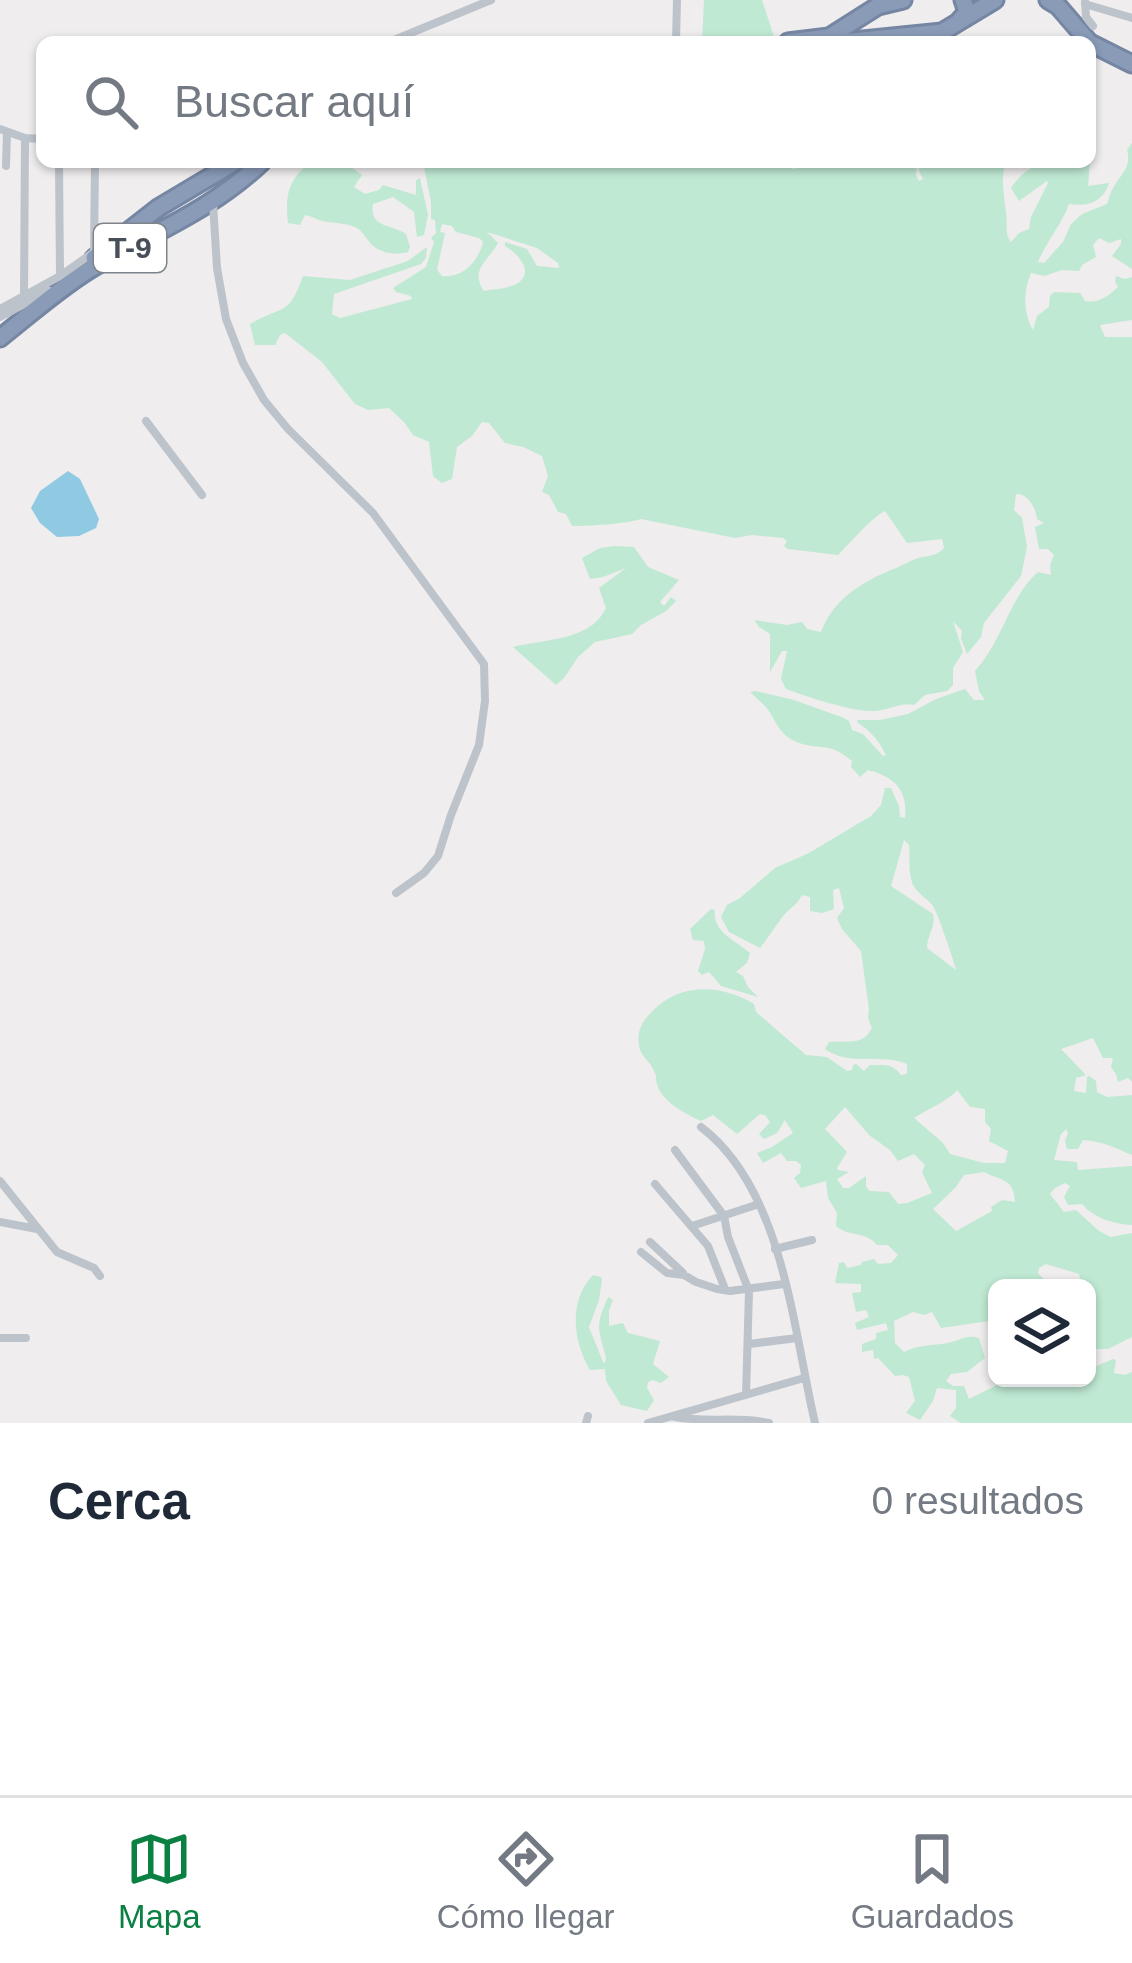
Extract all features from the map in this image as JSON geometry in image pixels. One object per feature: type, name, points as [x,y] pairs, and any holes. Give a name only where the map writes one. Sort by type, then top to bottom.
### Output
[{"type":"highway","points":[[951,28],[968,13],[963,0]]},
{"type":"highway","points":[[918,36],[951,28],[995,0]]},
{"type":"highway","points":[[1048,0],[1089,36]]},
{"type":"highway","points":[[831,36],[878,6],[898,1]]},
{"type":"highway","points":[[864,15],[860,28],[868,36]]},
{"type":"highway","points":[[1096,41],[1132,64]]},
{"type":"highway","name":"T-9","points":[[0,335],[60,280],[223,168]]},
{"type":"highway","name":"T-9","points":[[0,335],[70,283],[210,203],[254,168]]},
{"type":"highway","name":"T-9","points":[[210,203],[232,182],[229,172],[217,171]]},
{"type":"highway","name":"T-9","points":[[152,213],[150,227],[156,231],[169,228]]},
{"type":"street","points":[[404,36],[491,0]]},
{"type":"street","points":[[676,36],[677,0]]},
{"type":"street","points":[[1090,36],[1085,2],[1132,20]]},
{"type":"street","points":[[6,166],[5,131],[36,139]]},
{"type":"street","points":[[24,296],[25,138]]},
{"type":"street","points":[[59,168],[60,280]]},
{"type":"street","points":[[0,313],[60,280],[94,252],[94,168]]},
{"type":"street","points":[[210,203],[226,319],[263,400],[373,513],[484,664],[479,745],[438,856],[396,893]]},
{"type":"street","points":[[0,313],[60,280]]},
{"type":"street","points":[[146,421],[202,495]]},
{"type":"street","points":[[701,1127],[731,1153],[759,1204],[776,1249],[815,1423]]},
{"type":"street","points":[[675,1150],[724,1216],[748,1288],[746,1395]]},
{"type":"street","points":[[0,1181],[57,1252],[94,1268],[100,1276]]},
{"type":"street","points":[[655,1184],[708,1246],[726,1290]]},
{"type":"street","points":[[692,1226],[759,1204]]},
{"type":"street","points":[[0,1222],[38,1230]]},
{"type":"street","points":[[776,1249],[812,1240]]},
{"type":"street","points":[[650,1242],[695,1282],[726,1290],[784,1284]]},
{"type":"street","points":[[640,1252],[667,1274],[684,1275]]},
{"type":"street","points":[[0,1338],[26,1338]]},
{"type":"street","points":[[749,1344],[797,1338]]},
{"type":"street","points":[[648,1423],[804,1378]]},
{"type":"street","points":[[673,1416],[689,1421],[769,1423]]},
{"type":"green space","points":[[704,0],[762,0],[774,36],[702,36]]},
{"type":"green space","points":[[1132,143],[1132,269],[1112,256],[1121,239],[1109,243],[1099,238],[1093,245],[1096,257],[1079,271],[1031,273],[1025,302],[1033,330],[1054,292],[1080,293],[1085,301],[1095,301],[1118,287],[1116,276],[1132,277],[1132,320],[1100,325],[1105,337],[1132,337],[1132,1082],[1128,1078],[1118,1082],[1111,1067],[1113,1058],[1103,1058],[1093,1038],[1061,1049],[1086,1075],[1076,1078],[1074,1091],[1086,1093],[1089,1076],[1096,1081],[1097,1092],[1107,1097],[1132,1095],[1132,1155],[1083,1140],[1078,1149],[1067,1149],[1066,1129],[1054,1160],[1077,1162],[1078,1170],[1132,1166],[1132,1225],[1104,1219],[1082,1204],[1068,1205],[1064,1197],[1070,1186],[1065,1183],[1050,1194],[1064,1212],[1076,1210],[1111,1237],[1132,1233],[1132,1337],[1108,1349],[1096,1349],[1096,1279],[1080,1279],[1079,1274],[1046,1264],[1038,1273],[1044,1279],[988,1279],[988,1321],[941,1328],[932,1312],[913,1312],[894,1321],[895,1343],[904,1352],[979,1338],[985,1358],[946,1381],[964,1386],[969,1399],[993,1387],[1096,1387],[1096,1366],[1116,1360],[1114,1373],[1132,1372],[1132,1423],[961,1423],[950,1416],[956,1408],[956,1390],[937,1388],[920,1420],[906,1413],[915,1401],[909,1377],[895,1376],[874,1359],[873,1350],[862,1352],[862,1344],[888,1330],[886,1323],[857,1330],[855,1323],[869,1317],[866,1310],[856,1312],[852,1293],[861,1292],[861,1284],[835,1283],[839,1263],[847,1268],[874,1259],[878,1264],[891,1263],[898,1255],[888,1245],[877,1245],[836,1226],[837,1213],[828,1198],[826,1181],[801,1188],[794,1178],[801,1165],[787,1161],[781,1153],[763,1163],[757,1153],[793,1133],[785,1120],[777,1133],[764,1139],[759,1134],[770,1122],[765,1115],[760,1114],[737,1134],[713,1115],[701,1121],[670,1103],[641,1052],[639,1033],[650,1014],[669,998],[693,990],[718,990],[754,1004],[756,1012],[806,1055],[827,1057],[847,1071],[856,1064],[864,1071],[870,1065],[884,1065],[907,1074],[907,1064],[898,1061],[845,1057],[825,1049],[829,1042],[859,1040],[872,1028],[861,951],[837,918],[844,908],[839,888],[833,890],[834,909],[822,913],[810,911],[810,897],[802,895],[760,948],[729,932],[721,917],[727,905],[775,868],[871,816],[881,805],[885,788],[891,788],[900,817],[905,818],[904,799],[892,781],[868,770],[860,777],[843,754],[789,738],[750,692],[794,700],[844,718],[883,756],[880,745],[858,720],[908,714],[965,689],[974,700],[985,700],[975,671],[1028,582],[1038,572],[1051,575],[1054,555],[1039,549],[1035,527],[1044,523],[1037,519],[1028,499],[1016,494],[1014,510],[1022,518],[1027,547],[1021,576],[984,623],[981,637],[967,654],[962,631],[953,621],[963,652],[947,691],[925,695],[914,705],[865,711],[842,707],[786,689],[781,679],[787,651],[782,651],[770,672],[770,634],[754,620],[787,625],[802,622],[807,629],[821,632],[833,611],[858,587],[938,553],[944,548],[942,539],[907,543],[885,511],[838,555],[788,549],[783,538],[735,538],[641,519],[572,526],[542,492],[548,476],[542,456],[505,443],[489,423],[482,422],[457,447],[452,479],[442,483],[433,476],[429,442],[413,435],[389,408],[368,410],[355,404],[322,362],[285,333],[275,345],[255,345],[250,324],[289,304],[303,276],[350,280],[408,261],[427,247],[421,264],[334,294],[332,314],[340,318],[412,299],[393,288],[426,267],[434,242],[435,220],[431,219],[424,168],[917,168],[919,181],[923,179],[919,168],[1005,168],[1011,242],[1029,229],[1048,183],[1019,201],[1011,188],[1019,178],[1032,168],[1090,168],[1088,186],[1109,183],[1094,202],[1069,204],[1038,262],[1044,263],[1063,242],[1071,224],[1107,204],[1127,166]],"holes":[[[442,224],[483,242],[463,271],[442,276],[437,270],[445,233],[440,232]],[[487,232],[537,248],[559,268],[537,266],[527,249],[505,242],[522,263],[525,275],[515,285],[484,291],[479,271],[498,243]],[[904,840],[909,845],[913,885],[935,910],[956,970],[927,948],[933,914],[891,886]],[[957,1090],[970,1107],[985,1109],[989,1141],[1008,1151],[1005,1163],[950,1154],[914,1118]],[[845,1107],[898,1161],[914,1154],[925,1165],[922,1172],[932,1193],[898,1204],[889,1192],[870,1191],[866,1176],[843,1188],[837,1179],[849,1172],[837,1168],[847,1152],[825,1129]],[[984,1172],[1009,1184],[1015,1202],[1002,1200],[956,1231],[933,1209],[964,1175]]]},
{"type":"green space","points":[[305,168],[352,168],[362,175],[354,187],[365,194],[383,185],[416,195],[420,178],[428,215],[424,235],[417,237],[414,212],[393,197],[373,204],[374,217],[406,234],[408,252],[380,250],[347,224],[305,215],[300,225],[288,223],[290,188]]},
{"type":"green space","points":[[614,546],[634,547],[648,567],[679,580],[660,602],[664,606],[671,597],[676,601],[632,634],[595,642],[556,685],[513,647],[578,633],[599,619],[606,608],[599,588],[626,568],[590,579],[582,558]]},
{"type":"green space","points":[[711,909],[721,930],[750,953],[736,972],[758,997],[721,986],[709,972],[702,975],[698,971],[704,941],[693,940],[690,929]]},
{"type":"green space","points":[[593,1275],[602,1280],[589,1327],[603,1362],[600,1321],[608,1297],[613,1300],[609,1326],[623,1323],[628,1333],[660,1341],[653,1364],[669,1377],[661,1383],[648,1382],[654,1400],[647,1411],[621,1405],[606,1381],[605,1369],[590,1370],[584,1359],[577,1309]]},
{"type":"water","points":[[68,471],[80,479],[99,519],[96,528],[79,536],[57,537],[31,508],[40,491]]}]
